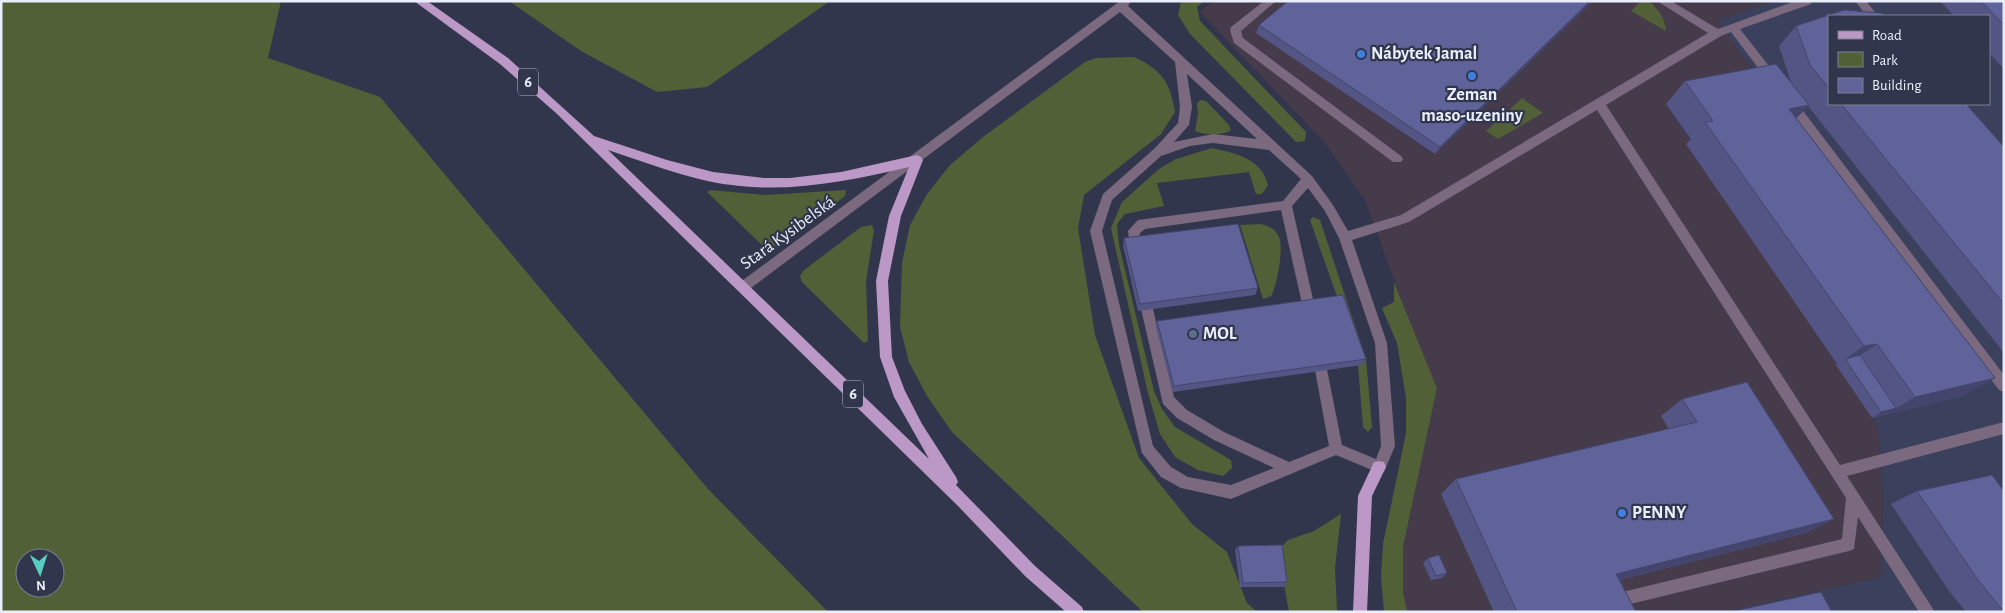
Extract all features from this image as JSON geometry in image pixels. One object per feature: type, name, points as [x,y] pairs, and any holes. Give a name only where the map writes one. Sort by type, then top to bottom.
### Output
[{"type":"main road","name":"Stará Kysibelská","points":[[419,1],[504,61],[560,110],[744,287]]},
{"type":"main road","points":[[590,139],[714,178],[755,182],[800,182],[860,174],[917,160]]},
{"type":"main road","points":[[917,160],[895,216],[882,281],[886,357],[899,393],[916,428],[963,502]]},
{"type":"main road","name":"6","points":[[744,287],[963,502],[1030,571],[1077,612]]},
{"type":"main road","points":[[1360,612],[1365,496],[1379,467]]},
{"type":"street","points":[[1271,1],[1234,30],[1238,40],[1398,159]]},
{"type":"street","points":[[1662,1],[1717,33]]},
{"type":"street","points":[[1345,237],[1405,219],[1717,33],[1807,1]]},
{"type":"street","points":[[1860,1],[1872,15]]},
{"type":"street","points":[[1124,4],[1180,62],[1308,179],[1329,208],[1345,237],[1381,343],[1388,446],[1379,467],[1336,450],[1231,492],[1186,483],[1166,472],[1147,448],[1096,231],[1107,197],[1158,152],[1183,125],[1186,107],[1180,62]]},
{"type":"street","name":"Stará Kysibelská","points":[[744,287],[1124,4]]},
{"type":"street","points":[[1733,27],[2004,386]]},
{"type":"street","points":[[1599,104],[1766,360],[1836,473],[1928,612]]},
{"type":"street","points":[[1158,152],[1194,141],[1212,139],[1239,140],[1272,146]]},
{"type":"street","points":[[1134,244],[1134,231],[1142,224],[1286,205],[1308,179]]},
{"type":"street","points":[[1286,205],[1315,339],[1336,450]]},
{"type":"street","points":[[1147,309],[1168,400],[1182,414],[1219,436],[1290,469]]},
{"type":"street","points":[[1836,473],[2004,428]]},
{"type":"street","points":[[1618,600],[1849,544],[1853,498]]},
{"type":"shaded area","points":[[1214,1],[1774,1],[1719,21],[1764,85],[1667,104],[1878,427],[1883,495],[1882,577],[1725,612],[1407,612],[1403,592],[1403,547],[1437,388],[1399,293],[1365,200],[1325,143],[1200,12]]},
{"type":"shaded area","points":[[1774,1],[2004,1],[2004,612],[1725,612],[1882,577],[1883,495],[1878,427],[1666,104],[1764,85],[1718,21]]},
{"type":"green space","points":[[1,1],[281,1],[268,58],[380,97],[708,489],[828,612],[1,612]]},
{"type":"green space","points":[[509,1],[830,1],[707,87],[657,92],[581,51]]},
{"type":"green space","points":[[1181,1],[1204,1],[1197,7],[1200,21],[1306,132],[1305,141],[1296,142],[1190,34],[1178,15]]},
{"type":"green space","points":[[1641,1],[1649,1],[1661,14],[1666,31],[1631,11]]},
{"type":"green space","points":[[1134,57],[1152,67],[1163,78],[1170,93],[1175,112],[1161,134],[1084,195],[1078,228],[1095,335],[1139,458],[1192,524],[1227,552],[1247,603],[1257,612],[1143,612],[952,432],[927,396],[909,362],[900,327],[902,263],[910,225],[927,194],[950,165],[983,137],[1085,62],[1096,58]]},
{"type":"green space","points":[[1522,98],[1543,113],[1498,139],[1486,131]]},
{"type":"green space","points":[[1200,100],[1206,101],[1229,125],[1231,130],[1213,134],[1195,131],[1198,114],[1197,104]]},
{"type":"green space","points":[[1212,148],[1239,155],[1254,163],[1265,176],[1268,185],[1262,194],[1256,194],[1249,172],[1157,183],[1164,206],[1125,214],[1117,224],[1119,245],[1154,391],[1162,409],[1175,427],[1231,460],[1232,468],[1223,476],[1198,470],[1175,457],[1160,434],[1148,393],[1111,228],[1122,202],[1159,169],[1176,159]]},
{"type":"green space","points":[[711,190],[765,195],[846,190],[845,196],[779,247],[766,249],[707,192]]},
{"type":"green space","points":[[1313,217],[1320,220],[1366,359],[1372,427],[1368,432],[1363,427],[1358,365],[1339,302],[1310,220]]},
{"type":"green space","points":[[1260,224],[1275,231],[1279,237],[1281,249],[1273,291],[1271,296],[1263,299],[1240,225]]},
{"type":"green space","points":[[872,225],[874,230],[866,282],[868,341],[864,343],[802,282],[800,276],[803,271],[861,227]]},
{"type":"green space","points":[[1394,282],[1437,388],[1403,547],[1403,592],[1407,612],[1384,612],[1381,576],[1383,544],[1406,433],[1406,398],[1397,343],[1382,308],[1394,302]]},
{"type":"green space","points":[[1341,514],[1335,568],[1337,612],[1289,612],[1278,550],[1288,540],[1314,531]]},
{"type":"building","points":[[1288,1],[1590,1],[1440,147],[1259,25]]},
{"type":"building","points":[[1981,1],[2004,1],[2004,25]]},
{"type":"building","points":[[1844,10],[1881,13],[1885,15],[1829,15]]},
{"type":"building","points":[[1828,15],[1828,87],[1810,65],[1796,26]]},
{"type":"building","points":[[1776,64],[1809,105],[1789,109],[1995,378],[1915,397],[1877,344],[1864,346],[1705,122],[1713,121],[1685,81]]},
{"type":"building","points":[[1842,105],[1967,105],[2004,147],[2004,304]]},
{"type":"building","points":[[1238,224],[1258,288],[1140,304],[1124,238]]},
{"type":"building","points":[[1343,295],[1366,359],[1174,386],[1157,321]]},
{"type":"building","points":[[1860,355],[1896,408],[1881,412],[1845,359]]},
{"type":"building","name":"PENNY","points":[[1747,382],[1834,519],[1616,574],[1636,612],[1517,612],[1456,479],[1697,422],[1682,399]]},
{"type":"building","points":[[1992,475],[2004,491],[2004,612],[1978,580],[1917,491]]},
{"type":"building","points":[[1282,545],[1287,582],[1243,583],[1238,546]]},
{"type":"building","points":[[1439,555],[1447,573],[1436,576],[1428,558]]},
{"type":"building","points":[[1821,592],[1832,612],[1730,612]]},
{"type":"place","name":"Nábytek Jamal","points":[[1361,54]]},
{"type":"place","name":"Zeman maso-uzeniny","points":[[1472,76]]},
{"type":"place","name":"MOL","points":[[1193,334]]},
{"type":"place","name":"PENNY","points":[[1622,513]]}]
